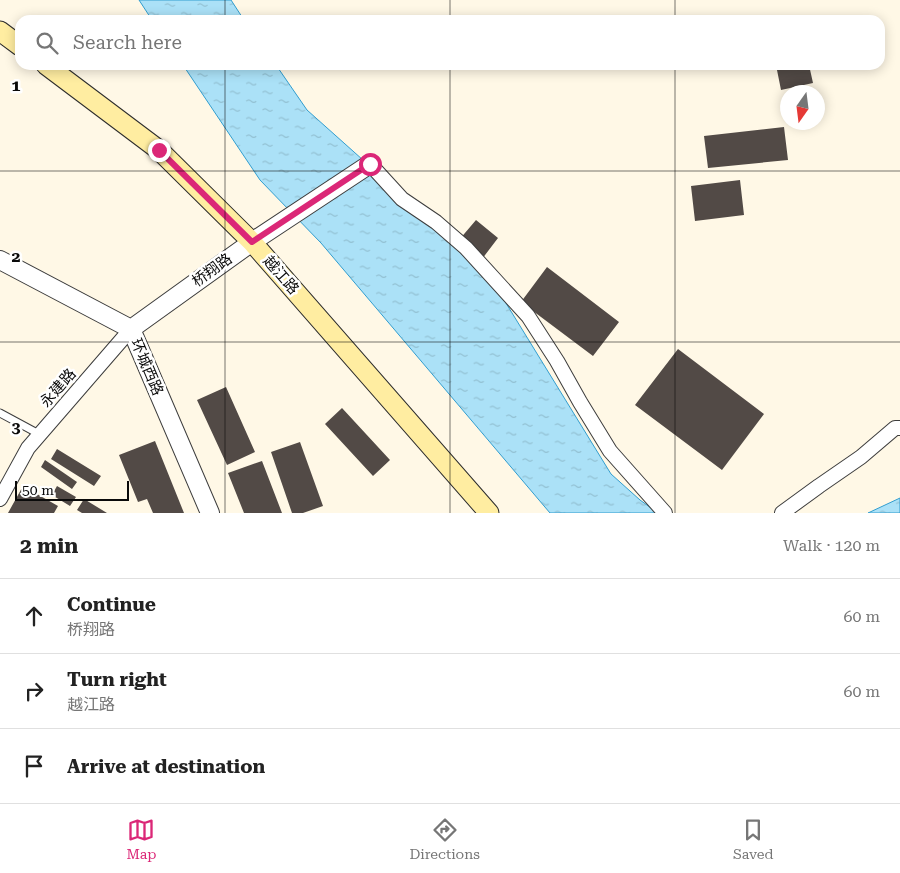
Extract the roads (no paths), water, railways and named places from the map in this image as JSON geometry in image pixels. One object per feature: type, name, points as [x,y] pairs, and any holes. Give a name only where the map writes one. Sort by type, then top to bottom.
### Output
[{"type":"main road","points":[[0,31],[15,42]]},
{"type":"main road","name":"越江路","points":[[53,70],[159,150],[252,242],[489,513]]},
{"type":"street","name":"桥翔路","points":[[131,329],[252,242],[370,164]]},
{"type":"street","points":[[370,164],[402,199],[436,222],[466,248],[528,316],[610,451],[665,513]]},
{"type":"street","name":"环城西路","points":[[0,260],[131,329],[210,513]]},
{"type":"street","name":"永建路","points":[[0,499],[28,448],[131,329]]},
{"type":"street","points":[[782,513],[862,457],[894,428],[900,428]]},
{"type":"lane","points":[[0,413],[40,434]]},
{"type":"water","points":[[139,0],[231,0],[241,15],[149,15]]},
{"type":"water","points":[[186,70],[279,70],[307,110],[485,269],[611,474],[658,513],[550,513],[321,243],[260,180]]},
{"type":"water","points":[[900,498],[900,513],[868,513]]}]
